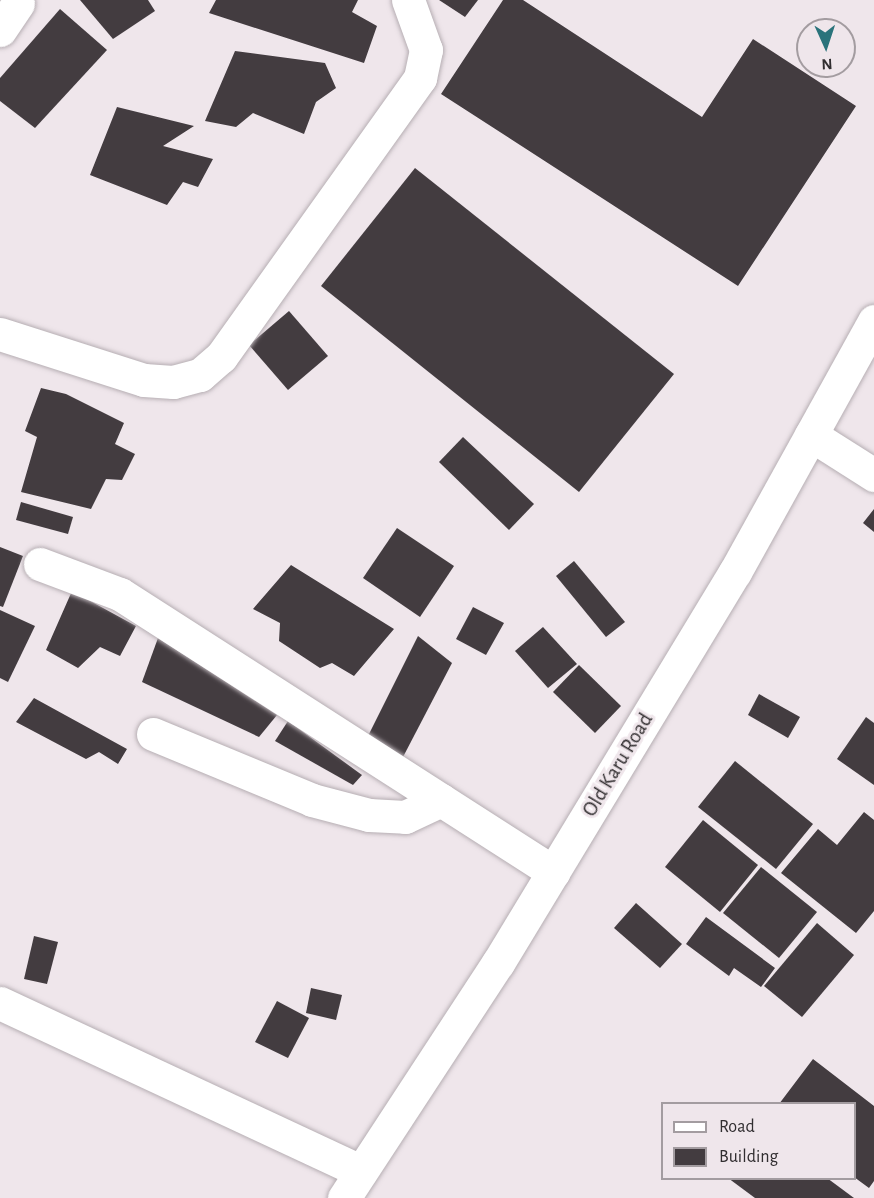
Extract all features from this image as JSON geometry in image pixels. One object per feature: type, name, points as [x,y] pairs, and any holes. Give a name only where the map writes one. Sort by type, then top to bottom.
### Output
[{"type":"street","points":[[0,334],[144,380],[172,382],[200,375],[221,357],[420,78],[426,50],[408,0]]},
{"type":"street","points":[[0,30],[18,3]]},
{"type":"street","name":"Old Karu Road","points":[[352,1185],[553,872],[735,572],[874,321]]},
{"type":"street","points":[[811,435],[874,475]]},
{"type":"street","points":[[40,564],[120,594],[553,872]]},
{"type":"street","points":[[153,734],[312,800],[369,815],[405,817],[441,800]]},
{"type":"street","points":[[0,1003],[352,1185]]},
{"type":"building","points":[[80,0],[148,0],[155,11],[113,39]]},
{"type":"building","points":[[216,0],[358,0],[352,12],[377,26],[364,63],[209,13]]},
{"type":"building","points":[[439,0],[478,0],[465,17]]},
{"type":"building","points":[[503,0],[523,0],[702,117],[753,39],[796,67],[796,78],[813,78],[856,106],[738,286],[441,94]]},
{"type":"building","points":[[60,9],[107,50],[35,128],[0,101],[0,78]]},
{"type":"building","points":[[235,51],[325,63],[336,88],[316,102],[304,134],[253,113],[236,127],[205,121]]},
{"type":"building","points":[[117,107],[194,126],[163,146],[213,159],[198,187],[183,182],[167,205],[90,175]]},
{"type":"building","points":[[415,168],[674,374],[579,492],[321,286]]},
{"type":"building","points":[[289,311],[328,356],[288,390],[249,345]]},
{"type":"building","points":[[41,388],[66,394],[124,423],[115,444],[135,454],[122,480],[106,479],[91,509],[21,492],[37,437],[25,431]]},
{"type":"building","points":[[463,437],[534,504],[509,530],[439,462]]},
{"type":"building","points":[[21,502],[73,517],[68,534],[16,520]]},
{"type":"building","points":[[874,509],[874,532],[863,523]]},
{"type":"building","points":[[397,528],[454,566],[420,617],[363,578]]},
{"type":"building","points":[[0,547],[23,556],[3,607],[0,606]]},
{"type":"building","points":[[574,561],[625,622],[606,637],[556,576]]},
{"type":"building","points":[[291,565],[394,629],[354,676],[332,663],[320,668],[279,641],[280,623],[253,609]]},
{"type":"building","points":[[72,591],[136,626],[120,656],[100,647],[78,668],[46,650]]},
{"type":"building","points":[[473,607],[504,623],[486,655],[456,639]]},
{"type":"building","points":[[0,610],[35,626],[8,682],[0,678]]},
{"type":"building","points":[[543,627],[577,664],[548,688],[515,651]]},
{"type":"building","points":[[418,636],[452,663],[403,757],[367,738]]},
{"type":"building","points":[[158,638],[277,715],[259,737],[142,682]]},
{"type":"building","points":[[579,665],[621,706],[595,733],[553,692]]},
{"type":"building","points":[[759,694],[800,717],[788,738],[748,715]]},
{"type":"building","points":[[34,698],[127,749],[118,764],[99,752],[86,759],[16,722]]},
{"type":"building","points":[[866,717],[874,723],[874,785],[837,759]]},
{"type":"building","points":[[288,721],[362,775],[353,785],[275,741]]},
{"type":"building","points":[[735,761],[813,824],[776,869],[698,807]]},
{"type":"building","points":[[864,812],[874,820],[874,911],[856,933],[781,873],[818,829],[837,845]]},
{"type":"building","points":[[703,820],[758,865],[720,912],[665,867]]},
{"type":"building","points":[[761,867],[817,912],[779,958],[723,913]]},
{"type":"building","points":[[636,903],[682,944],[660,968],[614,928]]},
{"type":"building","points":[[706,917],[775,968],[761,987],[734,968],[729,976],[686,944]]},
{"type":"building","points":[[817,923],[854,955],[802,1017],[764,986]]},
{"type":"building","points":[[34,936],[58,942],[47,984],[24,979]]},
{"type":"building","points":[[311,988],[342,995],[336,1020],[306,1013]]},
{"type":"building","points":[[277,1001],[309,1018],[288,1058],[255,1042]]},
{"type":"building","points":[[813,1059],[874,1106],[874,1181],[869,1188],[856,1178],[856,1102],[781,1102]]},
{"type":"building","points":[[731,1180],[830,1180],[854,1198],[755,1198]]}]
